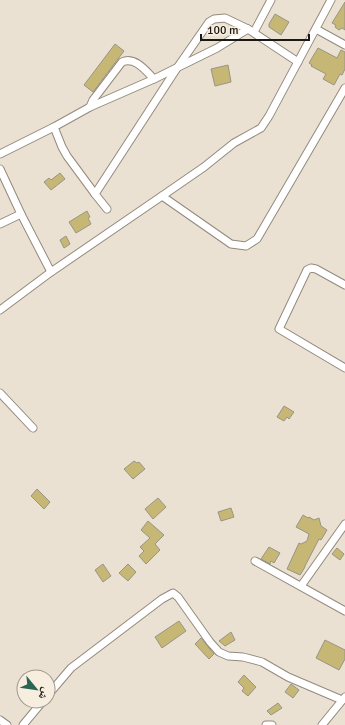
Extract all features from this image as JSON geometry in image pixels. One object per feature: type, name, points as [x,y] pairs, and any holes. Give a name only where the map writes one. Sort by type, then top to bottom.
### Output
[{"type":"street","points":[[0,154],[90,107],[177,68],[251,30],[271,0]]},
{"type":"street","points":[[0,310],[51,272],[204,167],[234,143],[261,128],[269,116],[331,0]]},
{"type":"street","points":[[95,194],[204,27],[209,22],[214,19],[225,18],[251,30],[298,62]]},
{"type":"street","points":[[316,28],[345,45]]},
{"type":"street","points":[[90,107],[122,62],[126,60],[136,62],[154,79]]},
{"type":"street","points":[[162,196],[231,244],[246,246],[257,239],[345,88]]},
{"type":"street","points":[[54,127],[67,156],[107,209]]},
{"type":"street","points":[[0,169],[51,272]]},
{"type":"street","points":[[0,224],[21,214]]},
{"type":"street","points":[[345,285],[316,269],[311,268],[307,270],[279,329],[345,368]]},
{"type":"street","points":[[0,394],[33,428]]},
{"type":"street","points":[[300,586],[345,524]]},
{"type":"street","points":[[255,561],[345,611]]},
{"type":"street","points":[[56,686],[71,668],[162,599],[173,593],[178,596],[210,642],[219,652],[228,656],[243,657],[262,662],[288,677],[344,698],[322,725]]},
{"type":"street","points":[[23,725],[36,709]]},
{"type":"street","points":[[0,720],[6,725]]},
{"type":"street","points":[[266,725],[272,725]]},
{"type":"building","points":[[345,2],[345,30],[342,28],[339,30],[335,27],[336,25],[332,23]]},
{"type":"building","points":[[275,14],[289,22],[281,35],[269,27],[269,24]]},
{"type":"building","points":[[115,44],[124,51],[93,92],[84,85]]},
{"type":"building","points":[[318,48],[337,58],[341,50],[345,52],[345,69],[342,75],[340,74],[334,85],[323,79],[326,74],[311,66],[312,65],[309,63]]},
{"type":"building","points":[[228,65],[231,82],[215,86],[211,69]]},
{"type":"building","points":[[60,173],[65,179],[51,190],[44,182],[49,178],[51,180]]},
{"type":"building","points":[[87,211],[91,224],[76,233],[69,222]]},
{"type":"building","points":[[66,236],[70,244],[64,248],[60,240]]},
{"type":"building","points":[[284,406],[294,412],[289,419],[287,417],[284,421],[277,417]]},
{"type":"building","points":[[134,461],[137,463],[139,462],[145,469],[133,479],[124,469]]},
{"type":"building","points":[[37,489],[50,502],[44,509],[31,496]]},
{"type":"building","points":[[158,498],[166,507],[153,519],[145,509]]},
{"type":"building","points":[[231,508],[234,517],[221,521],[218,512]]},
{"type":"building","points":[[303,515],[314,520],[319,518],[321,526],[327,530],[321,540],[319,539],[300,575],[287,569],[299,543],[301,544],[307,541],[309,534],[296,527]]},
{"type":"building","points":[[148,521],[164,535],[155,544],[160,550],[146,564],[139,556],[144,551],[140,547],[150,538],[141,530]]},
{"type":"building","points":[[269,547],[280,553],[274,563],[271,561],[270,564],[261,559]]},
{"type":"building","points":[[337,548],[344,554],[340,560],[332,554]]},
{"type":"building","points":[[103,564],[111,576],[103,582],[95,570]]},
{"type":"building","points":[[128,564],[136,572],[128,581],[119,573]]},
{"type":"building","points":[[179,621],[186,631],[162,648],[155,637]]},
{"type":"building","points":[[231,632],[235,640],[225,646],[219,641]]},
{"type":"building","points":[[201,638],[214,654],[209,659],[195,644]]},
{"type":"building","points":[[325,640],[345,650],[345,659],[339,670],[316,658]]},
{"type":"building","points":[[244,675],[256,687],[248,696],[242,691],[244,688],[238,682]]},
{"type":"building","points":[[291,684],[299,690],[293,698],[285,692]]},
{"type":"building","points":[[278,703],[282,708],[271,715],[267,711]]}]
